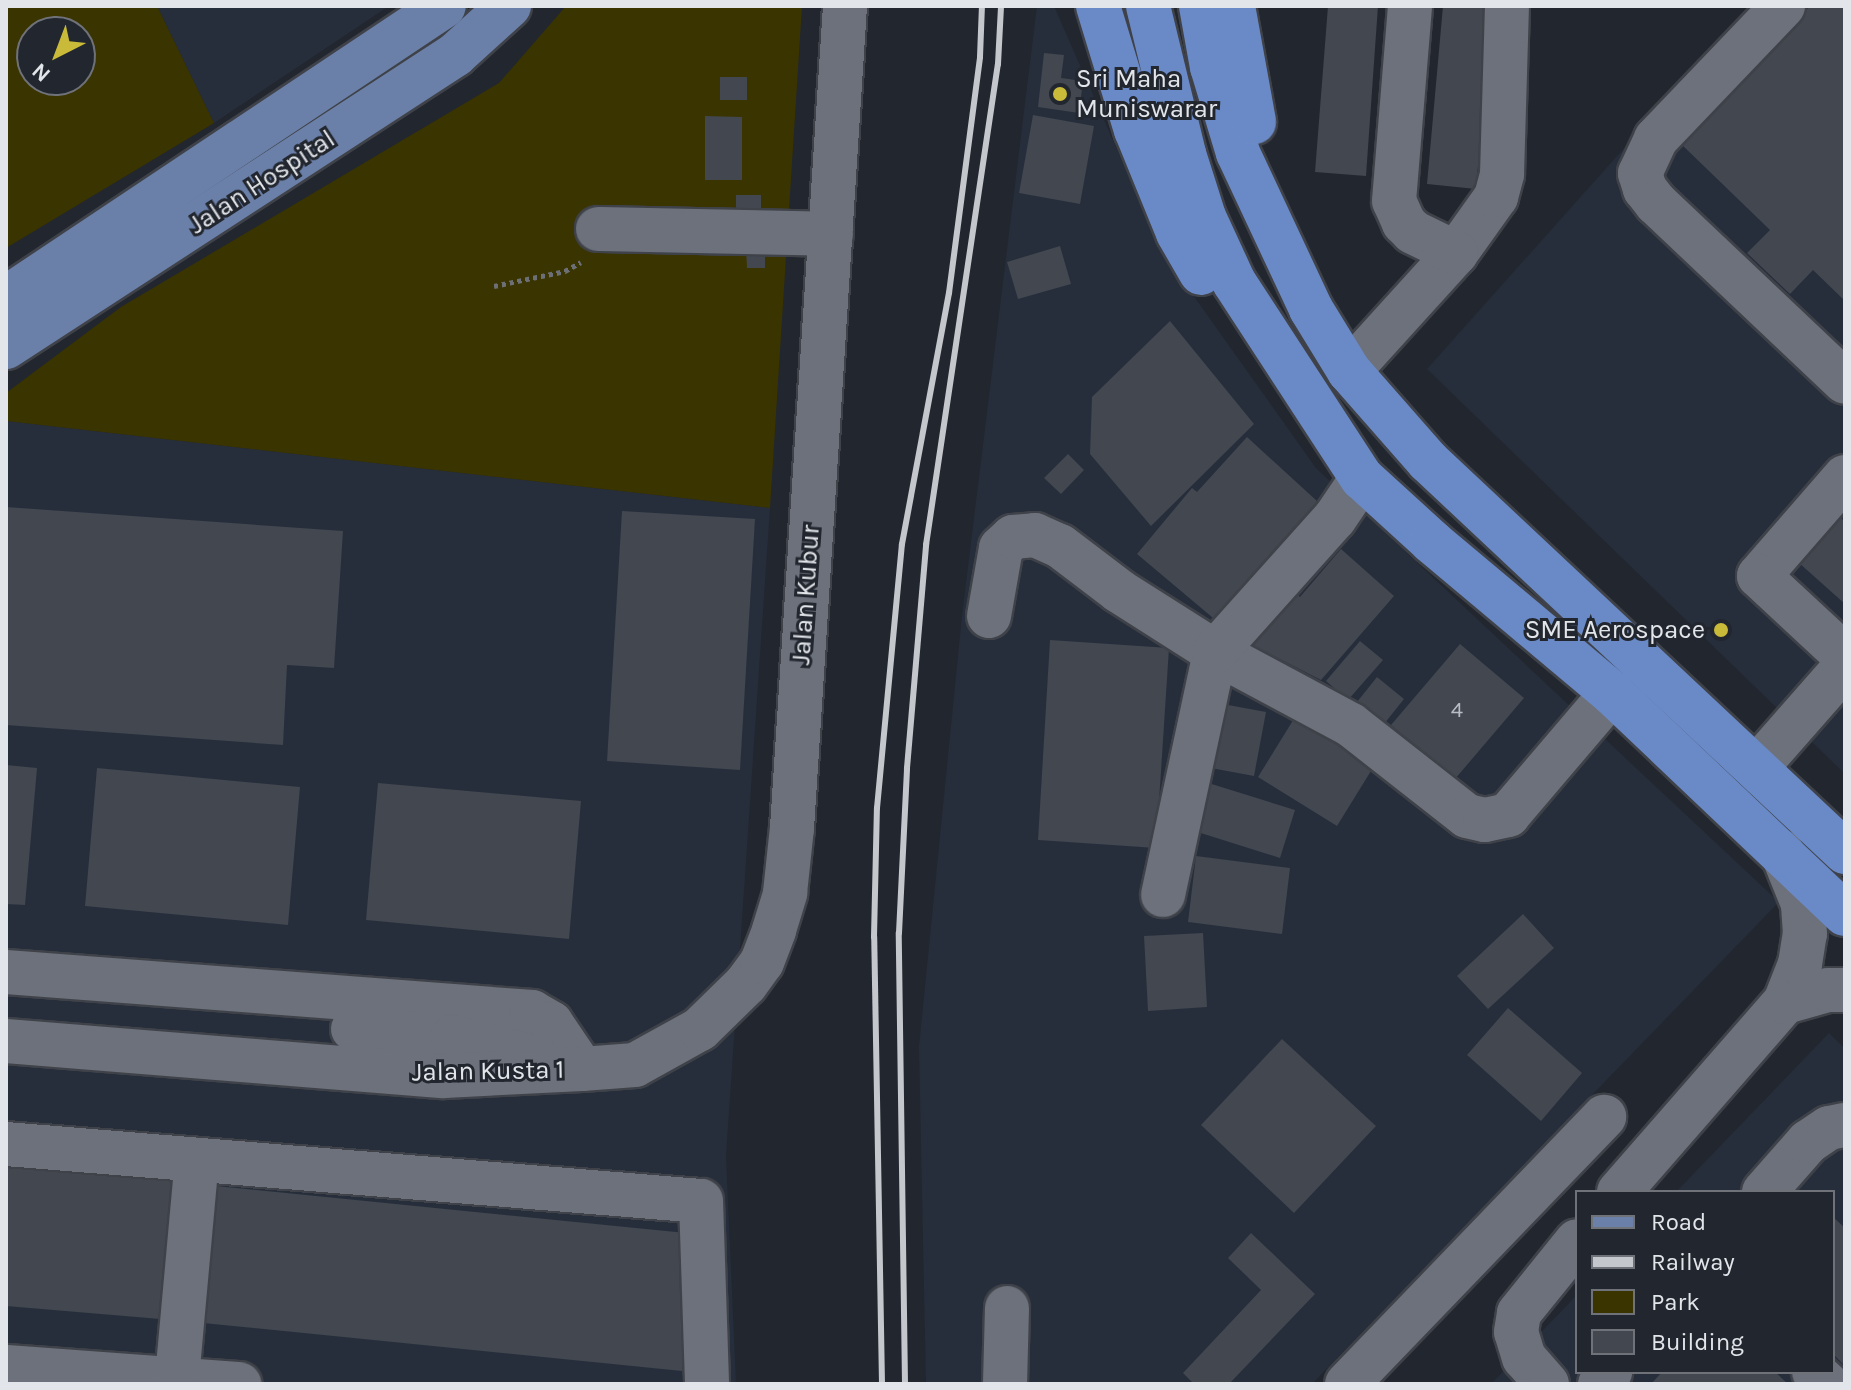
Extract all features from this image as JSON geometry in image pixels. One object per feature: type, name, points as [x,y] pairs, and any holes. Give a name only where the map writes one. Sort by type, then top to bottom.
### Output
[{"type":"highway","points":[[1098,6],[1136,130],[1178,233],[1216,300],[1282,398],[1432,542],[1612,693],[1845,914]]},
{"type":"highway","points":[[1148,6],[1184,154],[1204,217],[1234,282],[1362,478]]},
{"type":"highway","points":[[1201,6],[1212,67],[1238,153],[1311,309],[1349,371],[1428,461],[1845,852]]},
{"type":"highway","points":[[1233,6],[1277,242]]},
{"type":"main road","name":"Jalan Hospital","points":[[6,347],[455,55],[509,6]]},
{"type":"main road","name":"Jalan Hospital","points":[[6,298],[435,13]]},
{"type":"street","name":"Jalan Kubur","points":[[582,1069],[635,1065],[700,1029],[746,984],[762,962],[785,893],[792,828],[845,6]]},
{"type":"street","points":[[1410,6],[1394,201],[1404,223],[1413,232],[1456,253]]},
{"type":"street","points":[[1349,371],[1456,253],[1496,197],[1502,174],[1507,6]]},
{"type":"street","points":[[1783,6],[1656,139],[1640,173],[1645,189],[1656,203],[1845,382]]},
{"type":"street","points":[[598,229],[831,234]]},
{"type":"street","points":[[1845,477],[1759,576],[1845,656]]},
{"type":"street","points":[[1163,895],[1215,652],[1335,518],[1362,478]]},
{"type":"street","points":[[989,616],[1001,548],[1013,537],[1035,535],[1060,546],[1119,591],[1215,652],[1351,725],[1467,816],[1485,820],[1508,815],[1612,693]]},
{"type":"street","points":[[1757,767],[1845,667]]},
{"type":"street","points":[[1621,1190],[1785,1002],[1800,964],[1805,934],[1803,904],[1782,852]]},
{"type":"street","points":[[6,972],[532,1012],[551,1023],[582,1069]]},
{"type":"street","points":[[1785,1002],[1828,990],[1845,990]]},
{"type":"street","name":"Jalan Kusta 1","points":[[6,1001],[452,1037],[582,1069]]},
{"type":"street","name":"Jalan Kusta 1","points":[[6,1041],[444,1076],[582,1069]]},
{"type":"street","points":[[1347,1384],[1604,1117]]},
{"type":"street","points":[[1766,1190],[1808,1142],[1829,1128],[1845,1125]]},
{"type":"street","points":[[6,1144],[701,1201],[707,1384]]},
{"type":"street","points":[[177,1378],[197,1160]]},
{"type":"street","points":[[1547,1384],[1524,1358],[1516,1332],[1519,1313],[1530,1295],[1575,1243]]},
{"type":"street","points":[[1005,1384],[1007,1308]]},
{"type":"street","points":[[6,1367],[239,1384]]},
{"type":"path","points":[[494,286],[565,271],[586,260],[598,229]]},
{"type":"shaded area","points":[[157,6],[389,6],[214,123]]},
{"type":"shaded area","points":[[1037,6],[1054,6],[1161,250],[1316,468],[1779,902],[1312,1384],[926,1384],[919,1047],[962,616]]},
{"type":"shaded area","name":"SME Aerospace","points":[[1751,6],[1845,6],[1845,774],[1427,369]]},
{"type":"shaded area","points":[[6,421],[770,508],[726,1156],[736,1384],[6,1384]]},
{"type":"shaded area","points":[[1829,1033],[1845,1049],[1845,1384],[1491,1384],[1575,1297],[1575,1374],[1835,1374],[1835,1190],[1678,1190]]},
{"type":"green space","points":[[6,6],[157,6],[214,123],[6,248]]},
{"type":"green space","points":[[566,6],[802,6],[770,508],[6,421],[6,393],[121,307],[499,83]]},
{"type":"building","points":[[1328,6],[1378,6],[1366,176],[1315,172]]},
{"type":"building","points":[[1443,6],[1492,6],[1476,189],[1427,184]]},
{"type":"building","points":[[1810,6],[1845,6],[1845,301],[1813,270],[1790,294],[1747,253],[1770,230],[1679,142]]},
{"type":"building","name":"Sri Maha Muniswarar","points":[[1044,53],[1064,55],[1061,78],[1083,81],[1079,113],[1038,107]]},
{"type":"building","points":[[720,77],[747,77],[747,100],[720,100]]},
{"type":"building","points":[[1033,115],[1094,126],[1080,204],[1019,193]]},
{"type":"building","points":[[705,116],[742,117],[742,180],[705,180]]},
{"type":"building","points":[[736,195],[761,195],[761,217],[736,217]]},
{"type":"building","points":[[1060,246],[1071,284],[1018,299],[1007,262]]},
{"type":"building","points":[[746,248],[765,249],[765,268],[747,268]]},
{"type":"building","points":[[1170,321],[1254,424],[1151,526],[1090,454],[1092,397]]},
{"type":"building","points":[[1247,437],[1318,502],[1270,554],[1273,557],[1219,623],[1137,554],[1192,488],[1197,492]]},
{"type":"building","points":[[1068,454],[1084,470],[1061,494],[1044,478]]},
{"type":"building","points":[[6,507],[343,531],[334,668],[287,665],[283,745],[6,725]]},
{"type":"building","points":[[622,511],[755,519],[740,770],[607,761]]},
{"type":"building","points":[[1839,516],[1845,522],[1845,604],[1798,562]]},
{"type":"building","points":[[1341,549],[1394,596],[1321,680],[1237,637],[1285,584],[1300,597]]},
{"type":"building","points":[[1050,640],[1169,648],[1156,848],[1038,840]]},
{"type":"building","points":[[1360,641],[1383,660],[1348,700],[1326,681]]},
{"type":"building","points":[[1460,644],[1524,698],[1455,779],[1391,725]]},
{"type":"building","points":[[1377,677],[1404,699],[1384,724],[1357,702]]},
{"type":"building","points":[[1212,702],[1266,712],[1254,776],[1200,766]]},
{"type":"building","points":[[1300,709],[1379,758],[1337,826],[1258,777]]},
{"type":"building","points":[[6,765],[37,768],[25,905],[6,904]]},
{"type":"building","points":[[97,768],[300,787],[288,925],[85,906]]},
{"type":"building","points":[[1202,781],[1295,810],[1280,858],[1188,829]]},
{"type":"building","points":[[378,783],[581,801],[569,939],[366,920]]},
{"type":"building","points":[[1196,856],[1290,868],[1282,934],[1188,922]]},
{"type":"building","points":[[1523,914],[1554,948],[1488,1009],[1457,976]]},
{"type":"building","points":[[1203,933],[1207,1007],[1148,1011],[1144,936]]},
{"type":"building","points":[[1508,1008],[1582,1073],[1541,1121],[1467,1055]]},
{"type":"building","points":[[1282,1039],[1376,1126],[1294,1213],[1201,1125]]},
{"type":"building","points":[[6,1162],[184,1177],[172,1320],[6,1306]]},
{"type":"building","points":[[216,1186],[696,1234],[682,1371],[203,1323]]},
{"type":"building","points":[[1835,1219],[1845,1228],[1845,1366],[1835,1356]]},
{"type":"building","points":[[1251,1233],[1315,1294],[1229,1384],[1194,1384],[1183,1373],[1261,1290],[1228,1258]]},
{"type":"building","points":[[1660,1374],[1777,1374],[1788,1384],[1651,1384]]},
{"type":"railway","points":[[882,1384],[874,937],[877,808],[902,544],[949,293],[980,57],[982,6]]},
{"type":"railway","points":[[905,1384],[899,933],[907,768],[926,545],[998,64],[1001,6]]},
{"type":"place","name":"Sri Maha Muniswarar","points":[[1060,94]]},
{"type":"place","name":"SME Aerospace","points":[[1721,630]]}]
